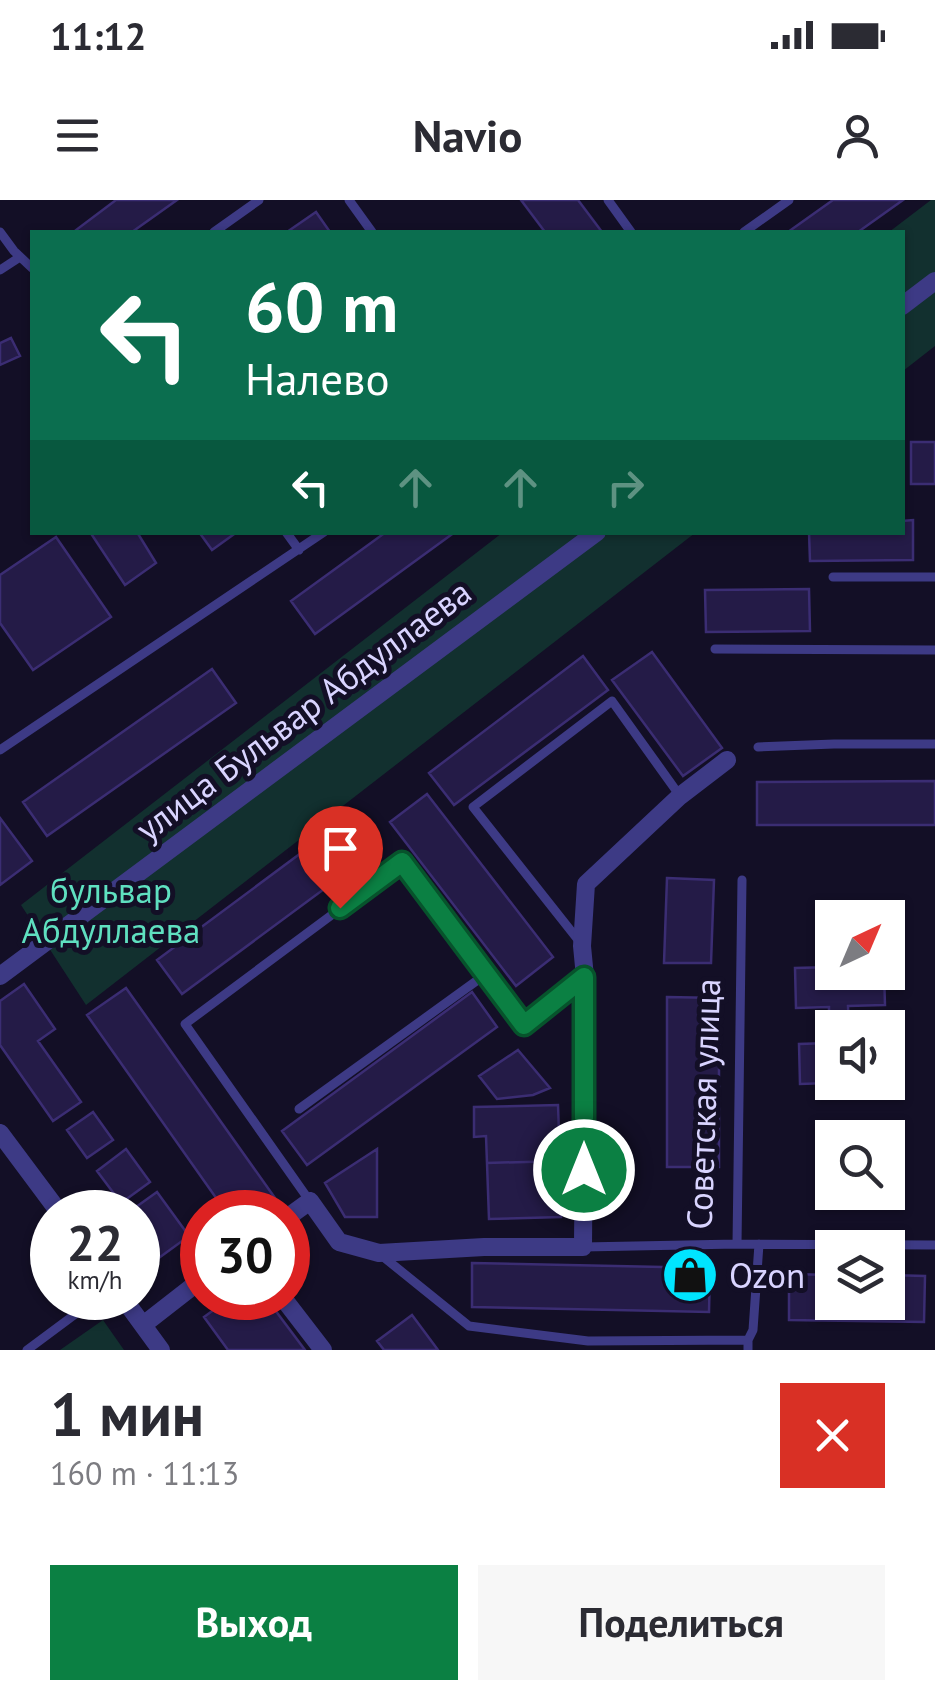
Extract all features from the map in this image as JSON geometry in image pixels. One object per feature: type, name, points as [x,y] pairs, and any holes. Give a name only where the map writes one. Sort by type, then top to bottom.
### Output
[{"type":"street","points":[[905,304],[935,282]]},
{"type":"street","name":"улица Бульвар Абдуллаева","points":[[0,976],[593,535]]},
{"type":"street","points":[[584,1247],[582,946],[586,884],[680,796],[726,760]]},
{"type":"street","points":[[0,1133],[43,1190]]},
{"type":"street","name":"Советская улица","points":[[310,1202],[340,1242],[379,1253],[584,1247]]},
{"type":"street","points":[[143,1325],[180,1296]]},
{"type":"street","points":[[139,1320],[161,1350]]},
{"type":"street","points":[[300,1320],[323,1350]]},
{"type":"lane","points":[[217,230],[259,200]]},
{"type":"lane","points":[[349,200],[371,230]]},
{"type":"lane","points":[[608,200],[630,230]]},
{"type":"lane","points":[[747,230],[789,200]]},
{"type":"lane","points":[[0,232],[30,266]]},
{"type":"lane","points":[[0,270],[20,257]]},
{"type":"lane","points":[[288,535],[299,550]]},
{"type":"lane","points":[[0,750],[320,535]]},
{"type":"lane","points":[[832,577],[935,577]]},
{"type":"lane","points":[[715,649],[935,650]]},
{"type":"lane","points":[[582,946],[473,807],[612,701],[680,796]]},
{"type":"lane","points":[[758,748],[935,744]]},
{"type":"lane","points":[[302,1190],[185,1024],[402,862],[524,1025],[584,977]]},
{"type":"lane","name":"Советская улица","points":[[584,1247],[737,1244],[742,880]]},
{"type":"lane","points":[[299,1109],[486,974]]},
{"type":"lane","points":[[737,1244],[935,1245]]},
{"type":"lane","points":[[379,1253],[469,1326],[588,1346],[748,1345],[753,1330],[759,1244]]},
{"type":"lane","points":[[28,1350],[68,1320]]},
{"type":"green space","points":[[935,200],[935,346],[905,369],[905,230],[892,230]]},
{"type":"green space","name":"бульвар Абдуллаева","points":[[499,535],[692,535],[86,1005],[21,905]]},
{"type":"green space","points":[[103,1320],[124,1350],[60,1350]]},
{"type":"building","points":[[116,200],[177,200],[135,230],[76,230]]},
{"type":"building","points":[[521,200],[578,200],[600,230],[544,230]]},
{"type":"building","points":[[833,200],[903,200],[861,230],[791,230]]},
{"type":"building","points":[[316,212],[329,230],[290,230]]},
{"type":"building","points":[[11,338],[20,356],[0,365],[0,343]]},
{"type":"building","points":[[911,442],[935,442],[935,484],[911,484]]},
{"type":"building","points":[[913,520],[913,560],[810,561],[809,535],[905,535],[905,521]]},
{"type":"building","points":[[92,535],[139,535],[156,563],[125,585]]},
{"type":"building","points":[[201,535],[233,535],[212,550]]},
{"type":"building","points":[[382,535],[451,535],[315,634],[291,601]]},
{"type":"building","points":[[56,537],[111,617],[33,670],[0,623],[0,575]]},
{"type":"building","points":[[809,589],[810,631],[706,632],[705,590]]},
{"type":"building","points":[[652,652],[722,748],[683,776],[612,680]]},
{"type":"building","points":[[583,656],[608,690],[454,805],[429,773]]},
{"type":"building","points":[[212,669],[236,703],[47,836],[23,802]]},
{"type":"building","points":[[935,781],[935,825],[757,825],[757,782]]},
{"type":"building","points":[[427,794],[553,957],[516,986],[390,822]]},
{"type":"building","points":[[0,818],[32,861],[0,885]]},
{"type":"building","points":[[336,827],[362,861],[182,994],[157,960]]},
{"type":"building","points":[[667,878],[714,880],[711,963],[664,963]]},
{"type":"building","points":[[815,967],[815,990],[885,990],[885,1005],[848,1006],[848,1010],[796,1008],[795,968]]},
{"type":"building","points":[[24,984],[55,1029],[38,1041],[81,1102],[53,1121],[0,1045],[0,1001]]},
{"type":"building","points":[[126,988],[269,1190],[210,1190],[87,1015]]},
{"type":"building","points":[[472,992],[497,1027],[307,1165],[282,1131]]},
{"type":"building","points":[[667,997],[719,998],[719,1167],[667,1167]]},
{"type":"building","points":[[815,1043],[815,1084],[800,1084],[799,1044]]},
{"type":"building","points":[[518,1050],[550,1088],[533,1095],[497,1099],[479,1076]]},
{"type":"building","points":[[558,1105],[560,1161],[487,1163],[486,1136],[474,1137],[474,1107]]},
{"type":"building","points":[[93,1112],[113,1140],[87,1158],[67,1130]]},
{"type":"building","points":[[126,1149],[150,1182],[139,1190],[111,1190],[97,1171]]},
{"type":"building","points":[[377,1149],[377,1217],[345,1217],[325,1183]]},
{"type":"building","points":[[560,1161],[561,1217],[489,1219],[487,1163]]},
{"type":"building","points":[[160,1196],[180,1224],[180,1243],[160,1257]]},
{"type":"building","points":[[472,1263],[710,1268],[709,1312],[472,1307]]},
{"type":"building","points":[[789,1274],[815,1275],[815,1320],[905,1320],[905,1275],[925,1276],[924,1322],[789,1320]]},
{"type":"building","points":[[412,1315],[438,1350],[384,1350],[377,1341]]},
{"type":"building","points":[[206,1320],[282,1320],[305,1350],[228,1350]]},
{"type":"place","name":"Ozon","points":[[690,1275]]},
{"type":"route","points":[[340,908],[402,862],[524,1025],[584,977],[584,1170]]}]
